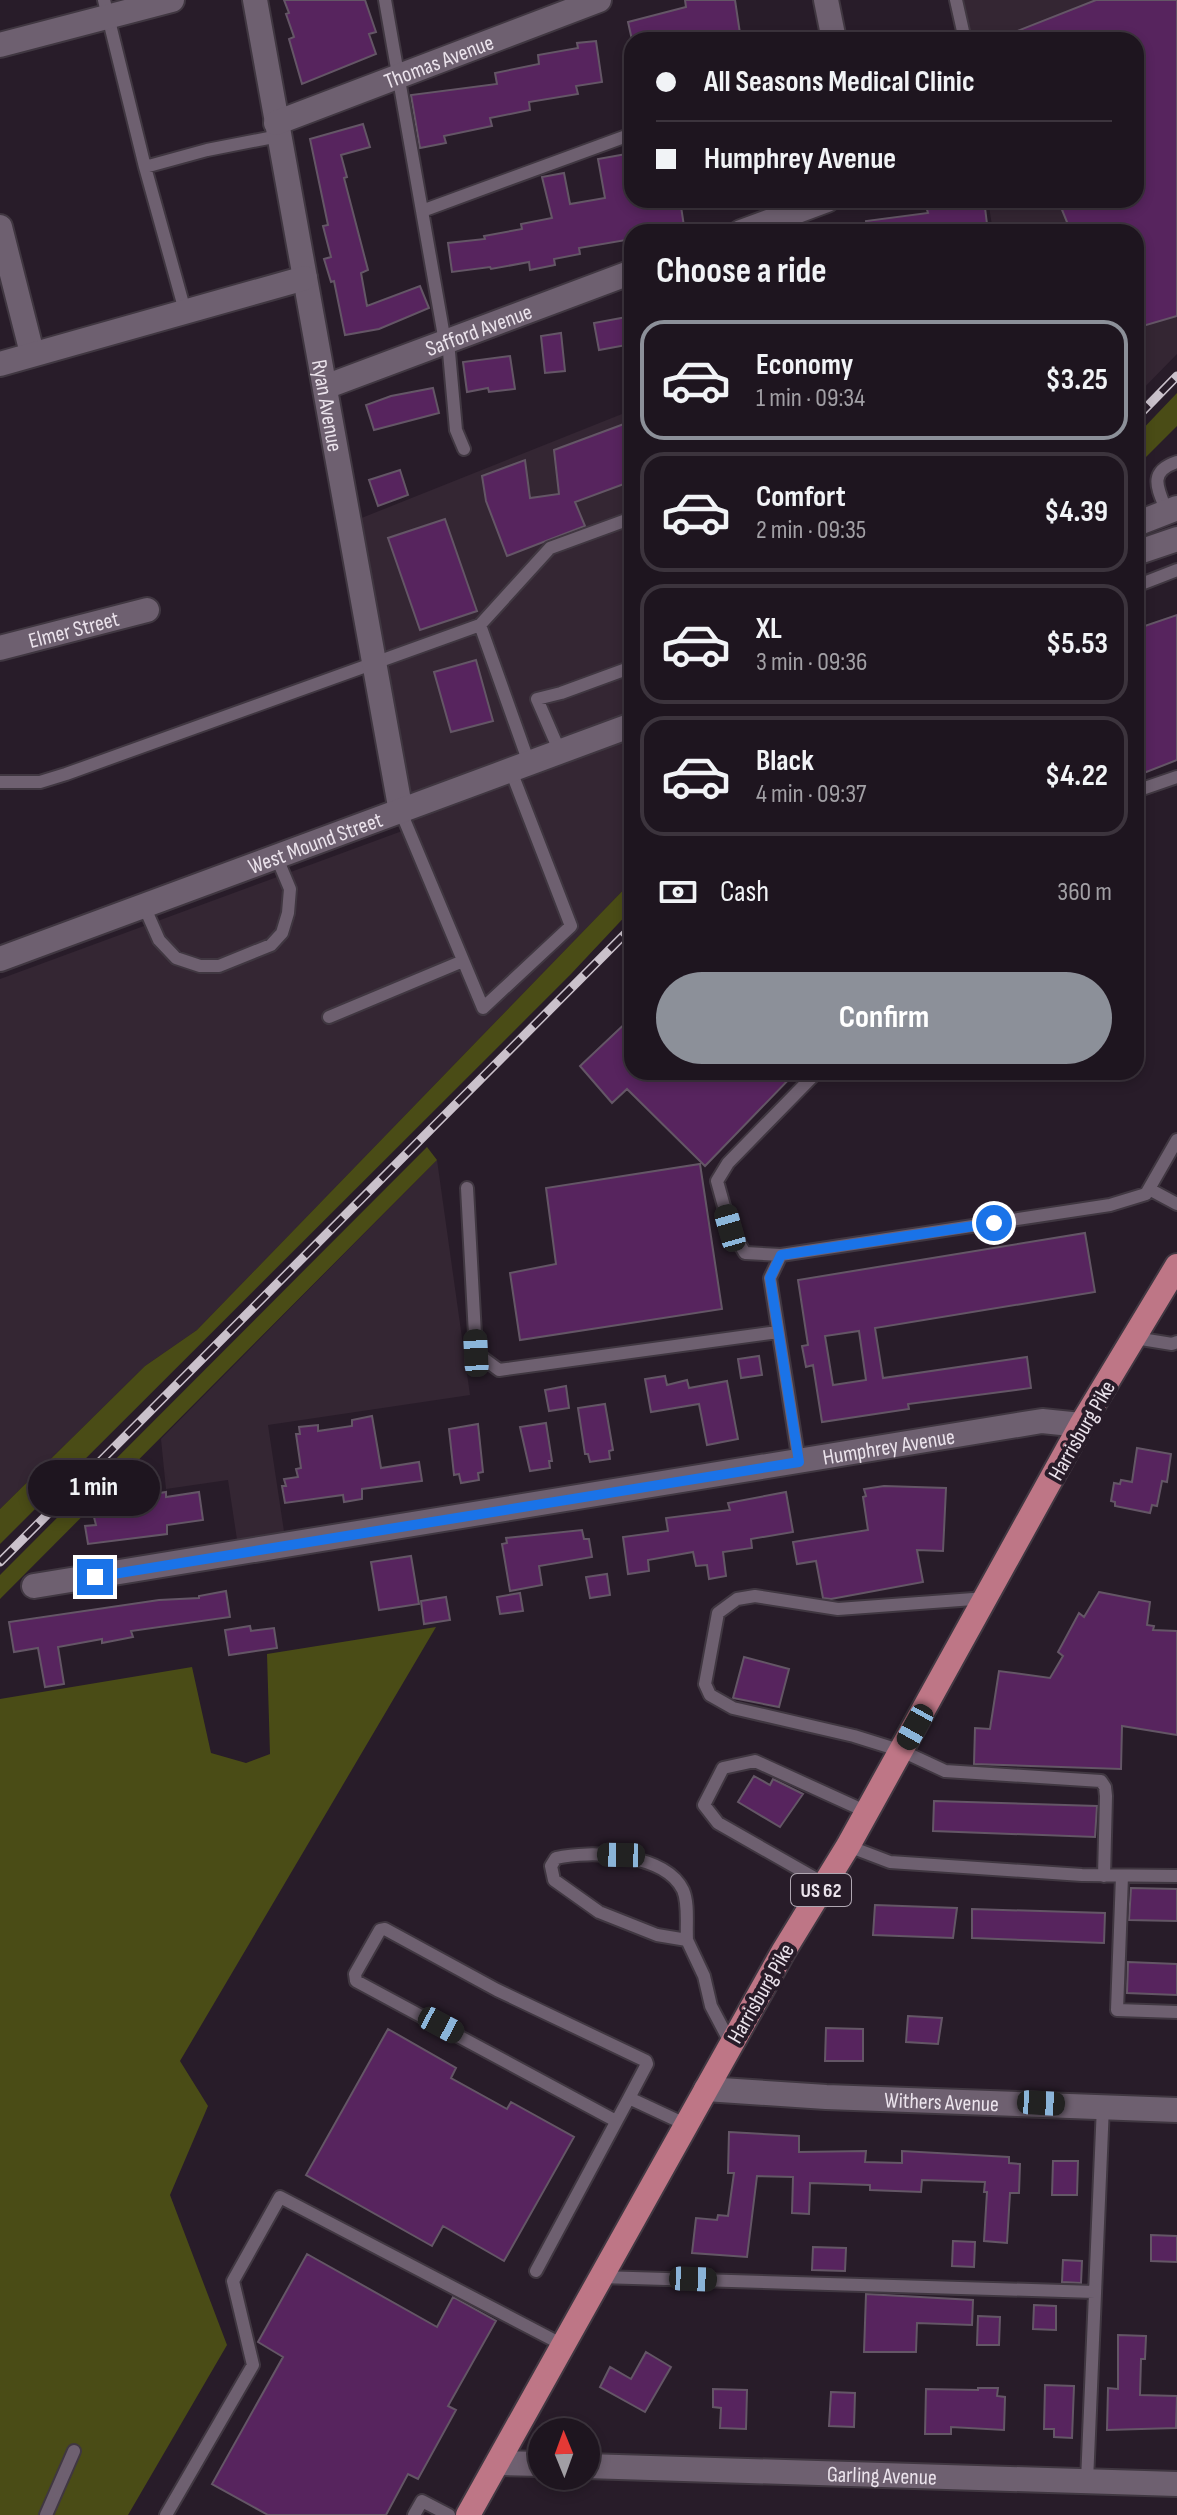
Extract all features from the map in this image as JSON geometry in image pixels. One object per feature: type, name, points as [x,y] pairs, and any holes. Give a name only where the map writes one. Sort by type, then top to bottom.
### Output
[{"type":"main road","name":"Harrisburg Pike","points":[[468,2515],[731,2044],[902,1751],[1081,1425],[1177,1266]]},
{"type":"street","points":[[0,45],[106,8],[172,0]]},
{"type":"street","name":"Ryan Avenue","points":[[255,0],[401,812]]},
{"type":"street","name":"Thomas Avenue","points":[[278,130],[398,76],[599,0]]},
{"type":"street","points":[[826,0],[832,32]]},
{"type":"street","points":[[762,224],[806,208]]},
{"type":"street","points":[[0,227],[32,353]]},
{"type":"street","name":"Safford Avenue","points":[[325,387],[624,275]]},
{"type":"street","points":[[0,364],[305,278]]},
{"type":"street","points":[[1144,521],[1172,510]]},
{"type":"street","points":[[1144,550],[1177,539]]},
{"type":"street","name":"Elmer Street","points":[[0,648],[147,610]]},
{"type":"street","name":"West Mound Street","points":[[1,957],[624,728]]},
{"type":"street","name":"Humphrey Avenue","points":[[34,1586],[1042,1421],[1081,1425]]},
{"type":"street","name":"Withers Avenue","points":[[706,2089],[826,2097],[1177,2110]]},
{"type":"street","points":[[498,2463],[528,2464]]},
{"type":"street","name":"Garling Avenue","points":[[600,2466],[1177,2484]]},
{"type":"lane","points":[[385,0],[446,342],[456,430],[464,449]]},
{"type":"lane","points":[[956,0],[963,32]]},
{"type":"lane","points":[[106,8],[185,311]]},
{"type":"lane","points":[[145,167],[278,130]]},
{"type":"lane","points":[[422,211],[624,137]]},
{"type":"lane","points":[[1172,510],[1157,486],[1157,475],[1164,466],[1177,462]]},
{"type":"lane","points":[[0,782],[40,782],[480,625],[550,548],[624,521]]},
{"type":"lane","points":[[1144,583],[1177,570]]},
{"type":"lane","points":[[401,812],[483,1008],[571,926],[520,767],[480,625]]},
{"type":"lane","points":[[560,752],[537,699],[624,670]]},
{"type":"lane","points":[[1144,788],[1177,777]]},
{"type":"lane","points":[[144,906],[159,940],[176,958],[200,966],[219,966],[271,945],[282,933],[290,889],[277,858]]},
{"type":"lane","points":[[329,1017],[463,961]]},
{"type":"lane","points":[[809,1080],[728,1163],[717,1181],[730,1228],[745,1253],[781,1255],[1141,1198],[1177,1140]]},
{"type":"lane","points":[[467,1188],[476,1353],[499,1370],[778,1332]]},
{"type":"lane","points":[[1149,1189],[1177,1204]]},
{"type":"lane","points":[[781,1255],[770,1278],[799,1462]]},
{"type":"lane","points":[[1135,1338],[1175,1344]]},
{"type":"lane","points":[[988,1598],[838,1609],[755,1596],[737,1599],[718,1613],[705,1684],[710,1695],[733,1708],[823,1728],[902,1751],[945,1771],[1101,1781],[1106,1796],[1104,1876]]},
{"type":"lane","points":[[825,1884],[718,1823],[704,1805],[723,1768],[755,1761],[867,1812]]},
{"type":"lane","points":[[848,1846],[890,1862],[1104,1876],[1177,1876]]},
{"type":"lane","points":[[687,1940],[657,1935],[599,1912],[554,1880],[551,1866],[556,1858],[567,1856],[621,1855],[666,1871],[682,1889],[686,1903],[687,1940],[704,1976],[711,2006],[731,2044]]},
{"type":"lane","points":[[1122,1876],[1117,2010],[1177,2012]]},
{"type":"lane","points":[[536,2271],[629,2098],[646,2061],[497,1990],[385,1929],[380,1930],[355,1974],[356,1981],[616,2121]]},
{"type":"lane","points":[[629,2098],[687,2125]]},
{"type":"lane","points":[[1087,2481],[1103,2106]]},
{"type":"lane","points":[[166,2515],[253,2365],[233,2281],[280,2197],[563,2345]]},
{"type":"lane","points":[[600,2277],[1095,2292]]},
{"type":"lane","points":[[46,2515],[74,2451]]},
{"type":"lane","points":[[414,2515],[422,2501],[449,2515]]},
{"type":"shaded area","points":[[954,0],[1177,0],[1177,354],[1144,388],[1144,224],[992,224],[989,208],[1144,208],[1144,32],[960,32]]},
{"type":"shaded area","points":[[1177,393],[1177,426],[1144,459],[1144,428]]},
{"type":"shaded area","points":[[624,413],[624,889],[197,1330],[145,1366],[0,1509],[0,979],[413,827],[359,519]]},
{"type":"shaded area","points":[[624,889],[624,918],[570,975],[0,1544],[0,1509],[145,1366],[197,1330]]},
{"type":"shaded area","points":[[427,1147],[437,1160],[0,1599],[0,1575]]},
{"type":"shaded area","points":[[437,1160],[470,1395],[268,1425],[285,1538],[238,1546],[228,1480],[166,1489],[161,1439]]},
{"type":"shaded area","points":[[436,1627],[180,2061],[208,2106],[170,2195],[227,2345],[128,2515],[0,2515],[0,1699],[192,1667],[211,1753],[246,1763],[270,1754],[267,1654]]},
{"type":"building","points":[[284,0],[365,0],[376,32],[369,34],[376,54],[302,84],[289,39],[294,37]]},
{"type":"building","points":[[685,0],[735,0],[740,32],[630,32],[628,22],[686,7]]},
{"type":"building","points":[[1096,0],[1177,0],[1177,316],[1144,326],[1144,224],[1068,224],[1061,208],[1144,208],[1144,32],[1015,32]]},
{"type":"building","points":[[596,41],[602,82],[576,86],[578,94],[529,102],[530,110],[490,118],[492,126],[444,136],[446,143],[420,148],[411,95],[497,84],[495,73],[539,64],[538,55],[578,48],[577,43]]},
{"type":"building","points":[[363,124],[370,147],[341,155],[368,270],[361,273],[367,306],[420,286],[429,308],[379,329],[345,335],[334,281],[331,282],[324,259],[331,257],[323,226],[328,225],[310,139]]},
{"type":"building","points":[[624,154],[624,208],[681,208],[684,224],[624,224],[624,240],[579,248],[580,254],[554,259],[555,265],[530,270],[529,262],[452,272],[448,243],[485,239],[484,236],[522,229],[521,224],[552,218],[542,177],[564,173],[570,204],[605,198],[598,159]]},
{"type":"building","points":[[926,208],[985,208],[987,224],[866,224],[866,221],[928,213]]},
{"type":"building","points":[[624,317],[624,345],[599,350],[594,323]]},
{"type":"building","points":[[561,333],[565,371],[545,373],[541,336]]},
{"type":"building","points":[[510,356],[515,389],[489,392],[488,388],[467,392],[463,362]]},
{"type":"building","points":[[433,388],[439,413],[374,430],[366,405],[391,396]]},
{"type":"building","points":[[624,424],[624,484],[575,502],[585,526],[507,556],[486,501],[482,476],[525,460],[530,498],[559,494],[554,450]]},
{"type":"building","points":[[400,470],[408,495],[378,506],[369,480]]},
{"type":"building","points":[[445,519],[477,611],[420,630],[388,538]]},
{"type":"building","points":[[1177,615],[1177,760],[1144,773],[1144,626]]},
{"type":"building","points":[[476,660],[493,721],[451,732],[434,672]]},
{"type":"building","points":[[624,1025],[624,1080],[788,1080],[705,1166],[627,1089],[612,1103],[580,1066]]},
{"type":"building","points":[[700,1164],[722,1309],[520,1340],[510,1273],[556,1264],[546,1188]]},
{"type":"building","points":[[1085,1233],[1095,1292],[875,1328],[883,1378],[1027,1357],[1031,1388],[908,1404],[909,1409],[822,1422],[813,1365],[806,1367],[802,1346],[808,1345],[798,1280]],"holes":[[[859,1331],[866,1380],[833,1385],[825,1336]]]},
{"type":"building","points":[[759,1356],[762,1375],[741,1378],[738,1359]]},
{"type":"building","points":[[665,1376],[667,1385],[687,1380],[689,1388],[727,1381],[738,1439],[707,1445],[699,1404],[651,1412],[645,1379]]},
{"type":"building","points":[[566,1386],[569,1408],[549,1411],[545,1390]]},
{"type":"building","points":[[605,1404],[613,1450],[609,1451],[610,1459],[590,1462],[588,1454],[585,1454],[578,1408]]},
{"type":"building","points":[[372,1416],[381,1468],[419,1462],[422,1481],[362,1489],[362,1499],[344,1502],[343,1495],[285,1503],[284,1479],[298,1477],[296,1469],[301,1468],[296,1434],[300,1434],[299,1427],[318,1425],[318,1431],[352,1426],[352,1420]]},
{"type":"building","points":[[546,1423],[552,1461],[549,1461],[550,1468],[530,1471],[520,1427]]},
{"type":"building","points":[[478,1424],[483,1472],[478,1473],[479,1480],[461,1483],[459,1474],[454,1475],[449,1429]]},
{"type":"building","points":[[1137,1448],[1171,1454],[1167,1482],[1162,1481],[1157,1506],[1152,1505],[1150,1513],[1115,1506],[1115,1502],[1111,1501],[1114,1483],[1120,1484],[1121,1480],[1132,1482]]},
{"type":"building","points":[[884,1486],[946,1488],[943,1551],[917,1550],[923,1582],[823,1598],[816,1561],[797,1564],[793,1542],[868,1530],[864,1489]]},
{"type":"building","points":[[166,1492],[166,1497],[199,1492],[203,1520],[167,1525],[167,1534],[88,1544],[85,1526],[96,1525],[94,1517],[103,1516],[109,1508],[134,1504],[134,1497]]},
{"type":"building","points":[[786,1492],[793,1532],[751,1539],[752,1548],[723,1552],[726,1576],[709,1579],[707,1565],[696,1566],[693,1552],[648,1560],[649,1571],[628,1574],[623,1537],[668,1531],[666,1518],[730,1510],[728,1503]]},
{"type":"building","points":[[582,1530],[584,1539],[589,1539],[592,1557],[539,1566],[542,1585],[510,1591],[502,1544],[507,1543],[506,1538]]},
{"type":"building","points":[[411,1556],[419,1604],[379,1610],[371,1562]]},
{"type":"building","points":[[607,1574],[610,1595],[590,1598],[586,1577]]},
{"type":"building","points":[[226,1591],[230,1617],[131,1631],[133,1637],[102,1643],[102,1639],[58,1647],[64,1684],[45,1687],[38,1648],[14,1652],[9,1622],[159,1600],[199,1598]]},
{"type":"building","points":[[1099,1592],[1150,1602],[1147,1625],[1154,1626],[1153,1630],[1177,1631],[1177,1735],[1122,1726],[1121,1769],[974,1764],[975,1728],[990,1729],[999,1671],[1050,1678],[1063,1656],[1058,1652],[1079,1613],[1084,1617]]},
{"type":"building","points":[[520,1593],[523,1611],[500,1614],[497,1597]]},
{"type":"building","points":[[446,1597],[450,1620],[424,1624],[421,1601]]},
{"type":"building","points":[[250,1626],[251,1631],[274,1628],[277,1648],[229,1655],[225,1630]]},
{"type":"building","points":[[744,1657],[789,1669],[779,1707],[733,1698]]},
{"type":"building","points":[[754,1776],[770,1785],[773,1779],[803,1794],[780,1827],[738,1802]]},
{"type":"building","points":[[934,1801],[1097,1806],[1095,1837],[933,1831]]},
{"type":"building","points":[[1131,1888],[1177,1889],[1177,1921],[1129,1920]]},
{"type":"building","points":[[875,1905],[957,1908],[953,1938],[873,1935]]},
{"type":"building","points":[[972,1909],[1105,1913],[1104,1943],[972,1938]]},
{"type":"building","points":[[1128,1962],[1177,1964],[1177,1995],[1127,1993]]},
{"type":"building","points":[[908,2016],[942,2018],[938,2044],[906,2042]]},
{"type":"building","points":[[826,2028],[863,2029],[863,2061],[825,2061]]},
{"type":"building","points":[[388,2029],[456,2068],[451,2078],[507,2109],[511,2102],[574,2137],[504,2261],[443,2226],[432,2246],[306,2175]]},
{"type":"building","points":[[729,2132],[799,2136],[799,2152],[866,2151],[865,2162],[902,2163],[902,2151],[1009,2157],[1009,2163],[1020,2164],[1019,2193],[1010,2193],[1007,2243],[984,2241],[985,2182],[922,2180],[921,2192],[870,2190],[870,2185],[810,2183],[809,2214],[792,2213],[793,2177],[757,2176],[747,2257],[692,2253],[696,2218],[717,2220],[718,2215],[728,2216],[734,2173],[728,2173]]},
{"type":"building","points":[[1053,2161],[1078,2161],[1077,2195],[1052,2195]]},
{"type":"building","points":[[1151,2235],[1177,2236],[1177,2262],[1151,2261]]},
{"type":"building","points":[[953,2241],[975,2242],[974,2267],[952,2266]]},
{"type":"building","points":[[813,2247],[846,2248],[845,2271],[812,2270]]},
{"type":"building","points":[[307,2254],[437,2327],[453,2297],[496,2321],[448,2406],[456,2410],[418,2479],[408,2474],[386,2515],[268,2515],[212,2484],[283,2357],[258,2342]]},
{"type":"building","points":[[1063,2260],[1082,2261],[1081,2283],[1062,2282]]},
{"type":"building","points":[[866,2294],[973,2300],[972,2325],[917,2323],[916,2352],[864,2352]]},
{"type":"building","points":[[1034,2305],[1056,2306],[1056,2330],[1033,2329]]},
{"type":"building","points":[[978,2316],[1000,2317],[999,2345],[977,2345]]},
{"type":"building","points":[[1118,2335],[1146,2336],[1145,2359],[1141,2359],[1140,2395],[1177,2396],[1176,2428],[1107,2430],[1108,2388],[1118,2389]]},
{"type":"building","points":[[646,2352],[671,2367],[645,2412],[600,2387],[610,2367],[631,2379]]},
{"type":"building","points":[[1045,2385],[1074,2386],[1072,2438],[1054,2437],[1054,2429],[1044,2429]]},
{"type":"building","points":[[998,2388],[997,2396],[1005,2397],[1004,2430],[951,2427],[951,2434],[925,2434],[926,2389]]},
{"type":"building","points":[[713,2389],[747,2390],[746,2429],[720,2428],[721,2408],[713,2407]]},
{"type":"building","points":[[831,2392],[855,2393],[854,2427],[829,2426]]},
{"type":"railway","points":[[1144,410],[1177,376]]},
{"type":"railway","points":[[0,1562],[624,935]]},
{"type":"route","points":[[95,1577],[799,1462],[770,1278],[781,1255],[994,1223]]}]
